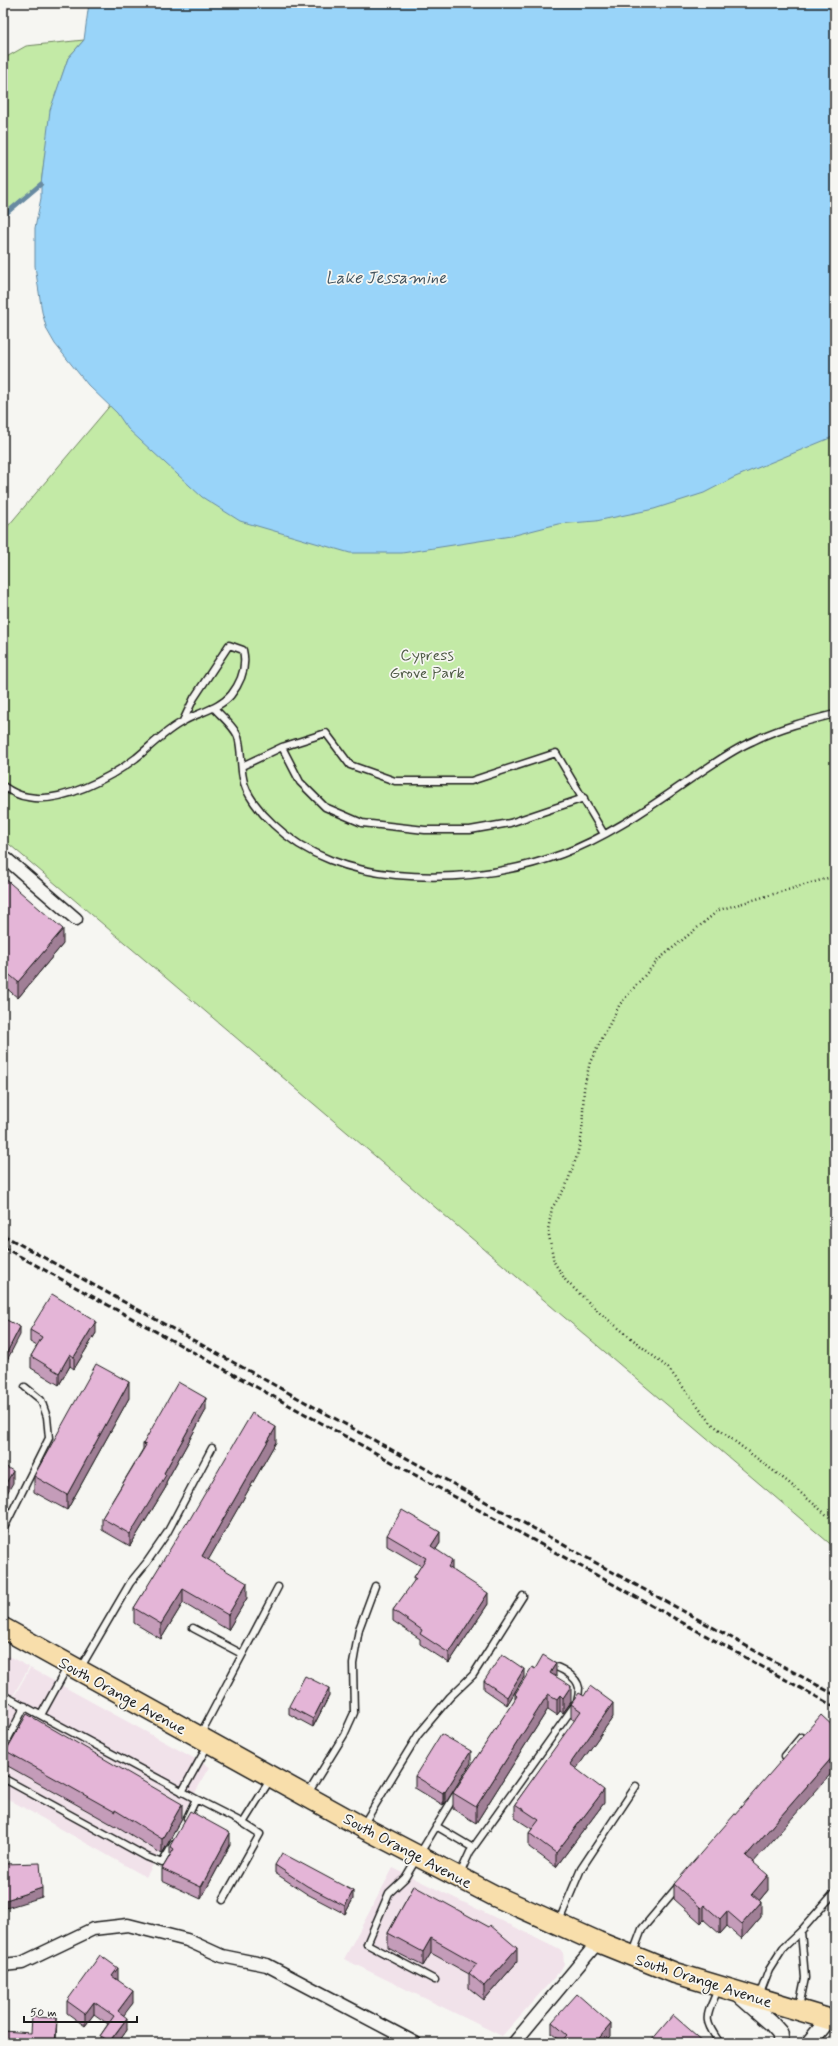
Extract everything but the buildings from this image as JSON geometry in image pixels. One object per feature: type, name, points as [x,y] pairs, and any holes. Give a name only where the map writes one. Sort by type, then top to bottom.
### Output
[{"type":"main road","name":"South Orange Avenue","points":[[3,1628],[362,1827],[458,1877],[598,1942],[675,1973],[727,1990],[832,2020]]},
{"type":"street","points":[[3,856],[76,919]]},
{"type":"street","points":[[3,1965],[22,1963],[93,1929],[128,1926],[188,1940],[222,1956],[267,1965],[415,2043]]},
{"type":"street","points":[[514,2043],[598,1942]]},
{"type":"street","points":[[727,1990],[771,2023],[780,2033],[781,2043]]},
{"type":"street","points":[[809,2043],[832,2020]]},
{"type":"lane","points":[[3,786],[29,798],[55,797],[78,790],[108,776],[136,758],[152,743],[183,721],[214,708],[231,695],[241,679],[246,663],[243,650],[230,645],[194,698],[183,721]]},
{"type":"lane","points":[[214,708],[238,735],[243,779],[254,802],[272,824],[290,839],[316,855],[350,866],[383,874],[431,878],[481,874],[521,867],[563,854],[604,834],[642,812],[752,741],[792,724],[835,714]]},
{"type":"lane","points":[[242,766],[282,746],[326,733],[350,765],[395,781],[471,781],[556,753],[604,834]]},
{"type":"lane","points":[[282,746],[300,782],[325,807],[362,822],[425,830],[470,830],[510,823],[584,798]]},
{"type":"lane","points":[[3,1530],[49,1438],[47,1417],[41,1400],[24,1387]]},
{"type":"lane","points":[[41,1715],[130,1583],[167,1533],[212,1448]]},
{"type":"lane","points":[[306,1796],[344,1735],[354,1713],[353,1664],[357,1636],[375,1586]]},
{"type":"lane","points":[[182,1792],[242,1654],[278,1587]]},
{"type":"lane","points":[[362,1827],[418,1735],[450,1697],[473,1675],[523,1596]]},
{"type":"lane","points":[[192,1628],[242,1654]]},
{"type":"lane","points":[[458,1877],[473,1848],[578,1702],[578,1688],[575,1680],[557,1667],[548,1664],[544,1666]]},
{"type":"lane","points":[[3,1695],[182,1792],[243,1823],[260,1834],[223,1900]]},
{"type":"lane","points":[[3,1748],[25,1706]]},
{"type":"lane","points":[[782,1761],[801,1737]]},
{"type":"lane","points":[[243,1823],[272,1777]]},
{"type":"lane","points":[[3,1778],[147,1857],[162,1863],[177,1837]]},
{"type":"lane","points":[[435,1980],[367,1944],[388,1893],[405,1878],[462,1785]]},
{"type":"lane","points":[[558,1924],[581,1869],[636,1786]]},
{"type":"lane","points":[[184,1824],[196,1799]]},
{"type":"lane","points":[[436,1826],[473,1848]]},
{"type":"lane","points":[[631,1956],[642,1930],[682,1881]]},
{"type":"lane","points":[[758,1999],[769,1970],[783,1948],[801,1931],[835,1892]]},
{"type":"lane","points":[[798,2010],[805,1978],[801,1931]]},
{"type":"lane","points":[[720,2043],[708,2027],[707,2016],[727,1990]]},
{"type":"path","points":[[835,876],[719,910],[658,960],[620,1004],[590,1062],[584,1088],[582,1134],[577,1156],[566,1186],[552,1208],[548,1230],[554,1262],[566,1281],[600,1313],[668,1368],[712,1424],[788,1482],[835,1522]]},
{"type":"shaded area","points":[[3,1653],[29,1667],[3,1714]]},
{"type":"shaded area","points":[[30,1668],[210,1767],[146,1877],[3,1796],[3,1716]]},
{"type":"shaded area","points":[[393,1868],[560,1949],[563,1953],[564,1964],[560,1971],[502,2036],[344,1959]]},
{"type":"green space","name":"Cypress Grove Park","points":[[443,12],[835,349],[835,1548],[3,839],[3,532]]},
{"type":"green space","points":[[84,40],[68,58],[51,110],[41,184],[3,215],[3,59],[26,46]]},
{"type":"water","name":"Lake Jessamine","points":[[89,3],[835,3],[835,436],[733,478],[704,493],[654,509],[596,521],[558,524],[511,536],[402,553],[350,553],[240,521],[202,497],[128,429],[117,413],[88,385],[55,344],[47,330],[42,312],[35,266],[35,228],[41,198],[41,184],[50,110],[68,58],[84,40]]},
{"type":"waterway","points":[[3,216],[41,184]]},
{"type":"railway","points":[[3,1235],[835,1695]]},
{"type":"railway","points":[[3,1247],[835,1707]]}]
